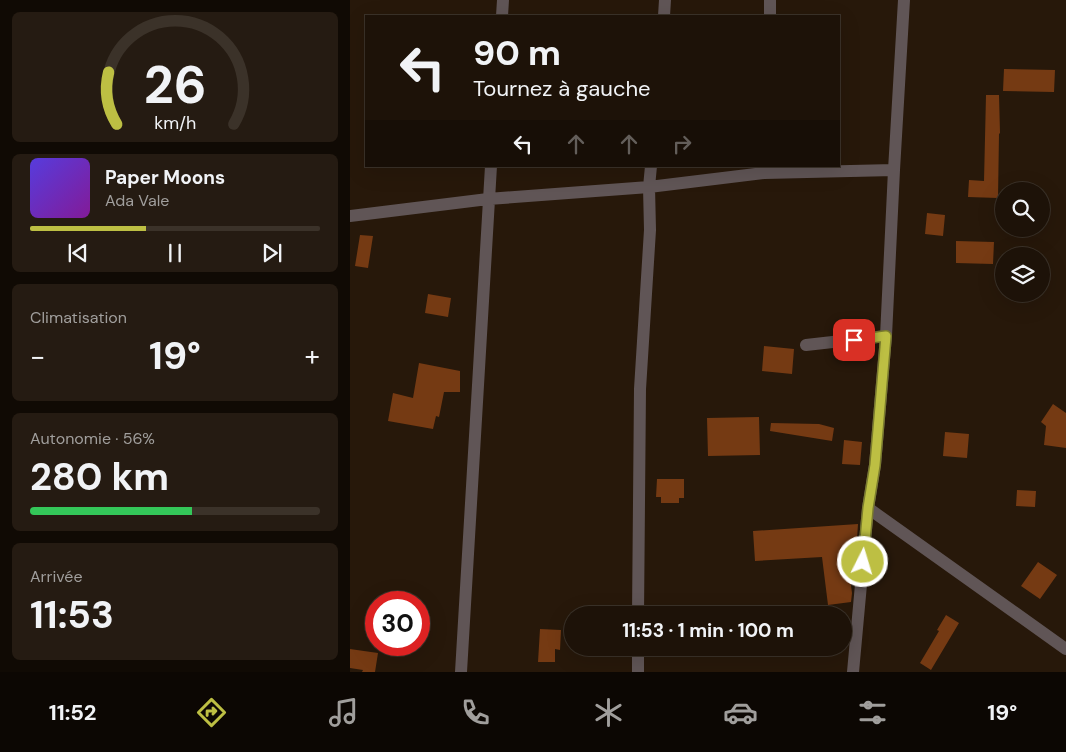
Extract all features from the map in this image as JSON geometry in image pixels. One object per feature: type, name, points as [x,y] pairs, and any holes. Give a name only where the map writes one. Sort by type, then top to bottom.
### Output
[{"type":"street","points":[[502,15],[503,0]]},
{"type":"street","points":[[664,15],[665,0]]},
{"type":"street","points":[[770,0],[770,15]]},
{"type":"street","points":[[853,672],[868,508],[875,465],[886,336],[904,0]]},
{"type":"street","points":[[461,672],[491,167]]},
{"type":"street","points":[[638,606],[640,390],[650,230],[649,187],[651,167]]},
{"type":"street","points":[[350,216],[488,200],[649,187],[764,169],[894,170]]},
{"type":"street","points":[[806,345],[886,336]]},
{"type":"street","points":[[868,508],[1066,649]]},
{"type":"street","points":[[638,656],[638,672]]},
{"type":"building","points":[[1004,69],[1055,70],[1054,92],[1003,91]]},
{"type":"building","points":[[986,95],[999,95],[998,182],[995,182],[995,198],[968,197],[969,180],[984,181]]},
{"type":"building","points":[[927,213],[945,215],[943,236],[925,234]]},
{"type":"building","points":[[360,235],[373,236],[368,268],[355,266]]},
{"type":"building","points":[[956,241],[994,242],[993,264],[956,263]]},
{"type":"building","points":[[428,294],[451,298],[448,317],[425,313]]},
{"type":"building","points":[[764,346],[794,349],[792,374],[762,371]]},
{"type":"building","points":[[419,363],[460,371],[460,392],[444,392],[439,417],[436,416],[433,429],[388,421],[393,393],[413,398]]},
{"type":"building","points":[[1053,404],[1066,413],[1066,448],[1044,445],[1046,426],[1041,422]]},
{"type":"building","points":[[759,417],[760,455],[708,456],[707,418]]},
{"type":"building","points":[[771,423],[819,424],[834,428],[832,441],[770,431]]},
{"type":"building","points":[[945,432],[969,434],[967,458],[943,456]]},
{"type":"building","points":[[844,440],[862,442],[860,465],[842,464]]},
{"type":"building","points":[[657,479],[684,479],[684,498],[679,498],[679,503],[661,503],[661,497],[656,497]]},
{"type":"building","points":[[1017,490],[1036,491],[1035,507],[1016,506]]},
{"type":"building","points":[[858,524],[856,554],[847,555],[852,593],[851,602],[828,605],[822,557],[755,561],[753,531]]},
{"type":"building","points":[[1038,562],[1057,575],[1040,599],[1021,586]]},
{"type":"building","points":[[946,615],[959,623],[931,670],[920,663]]},
{"type":"building","points":[[540,629],[561,630],[560,650],[555,649],[555,662],[538,662]]},
{"type":"building","points":[[350,649],[365,651],[365,656],[378,656],[375,672],[362,672],[363,670],[350,668]]},
{"type":"route","points":[[854,340],[886,336],[875,465],[868,508],[863,562]]}]
